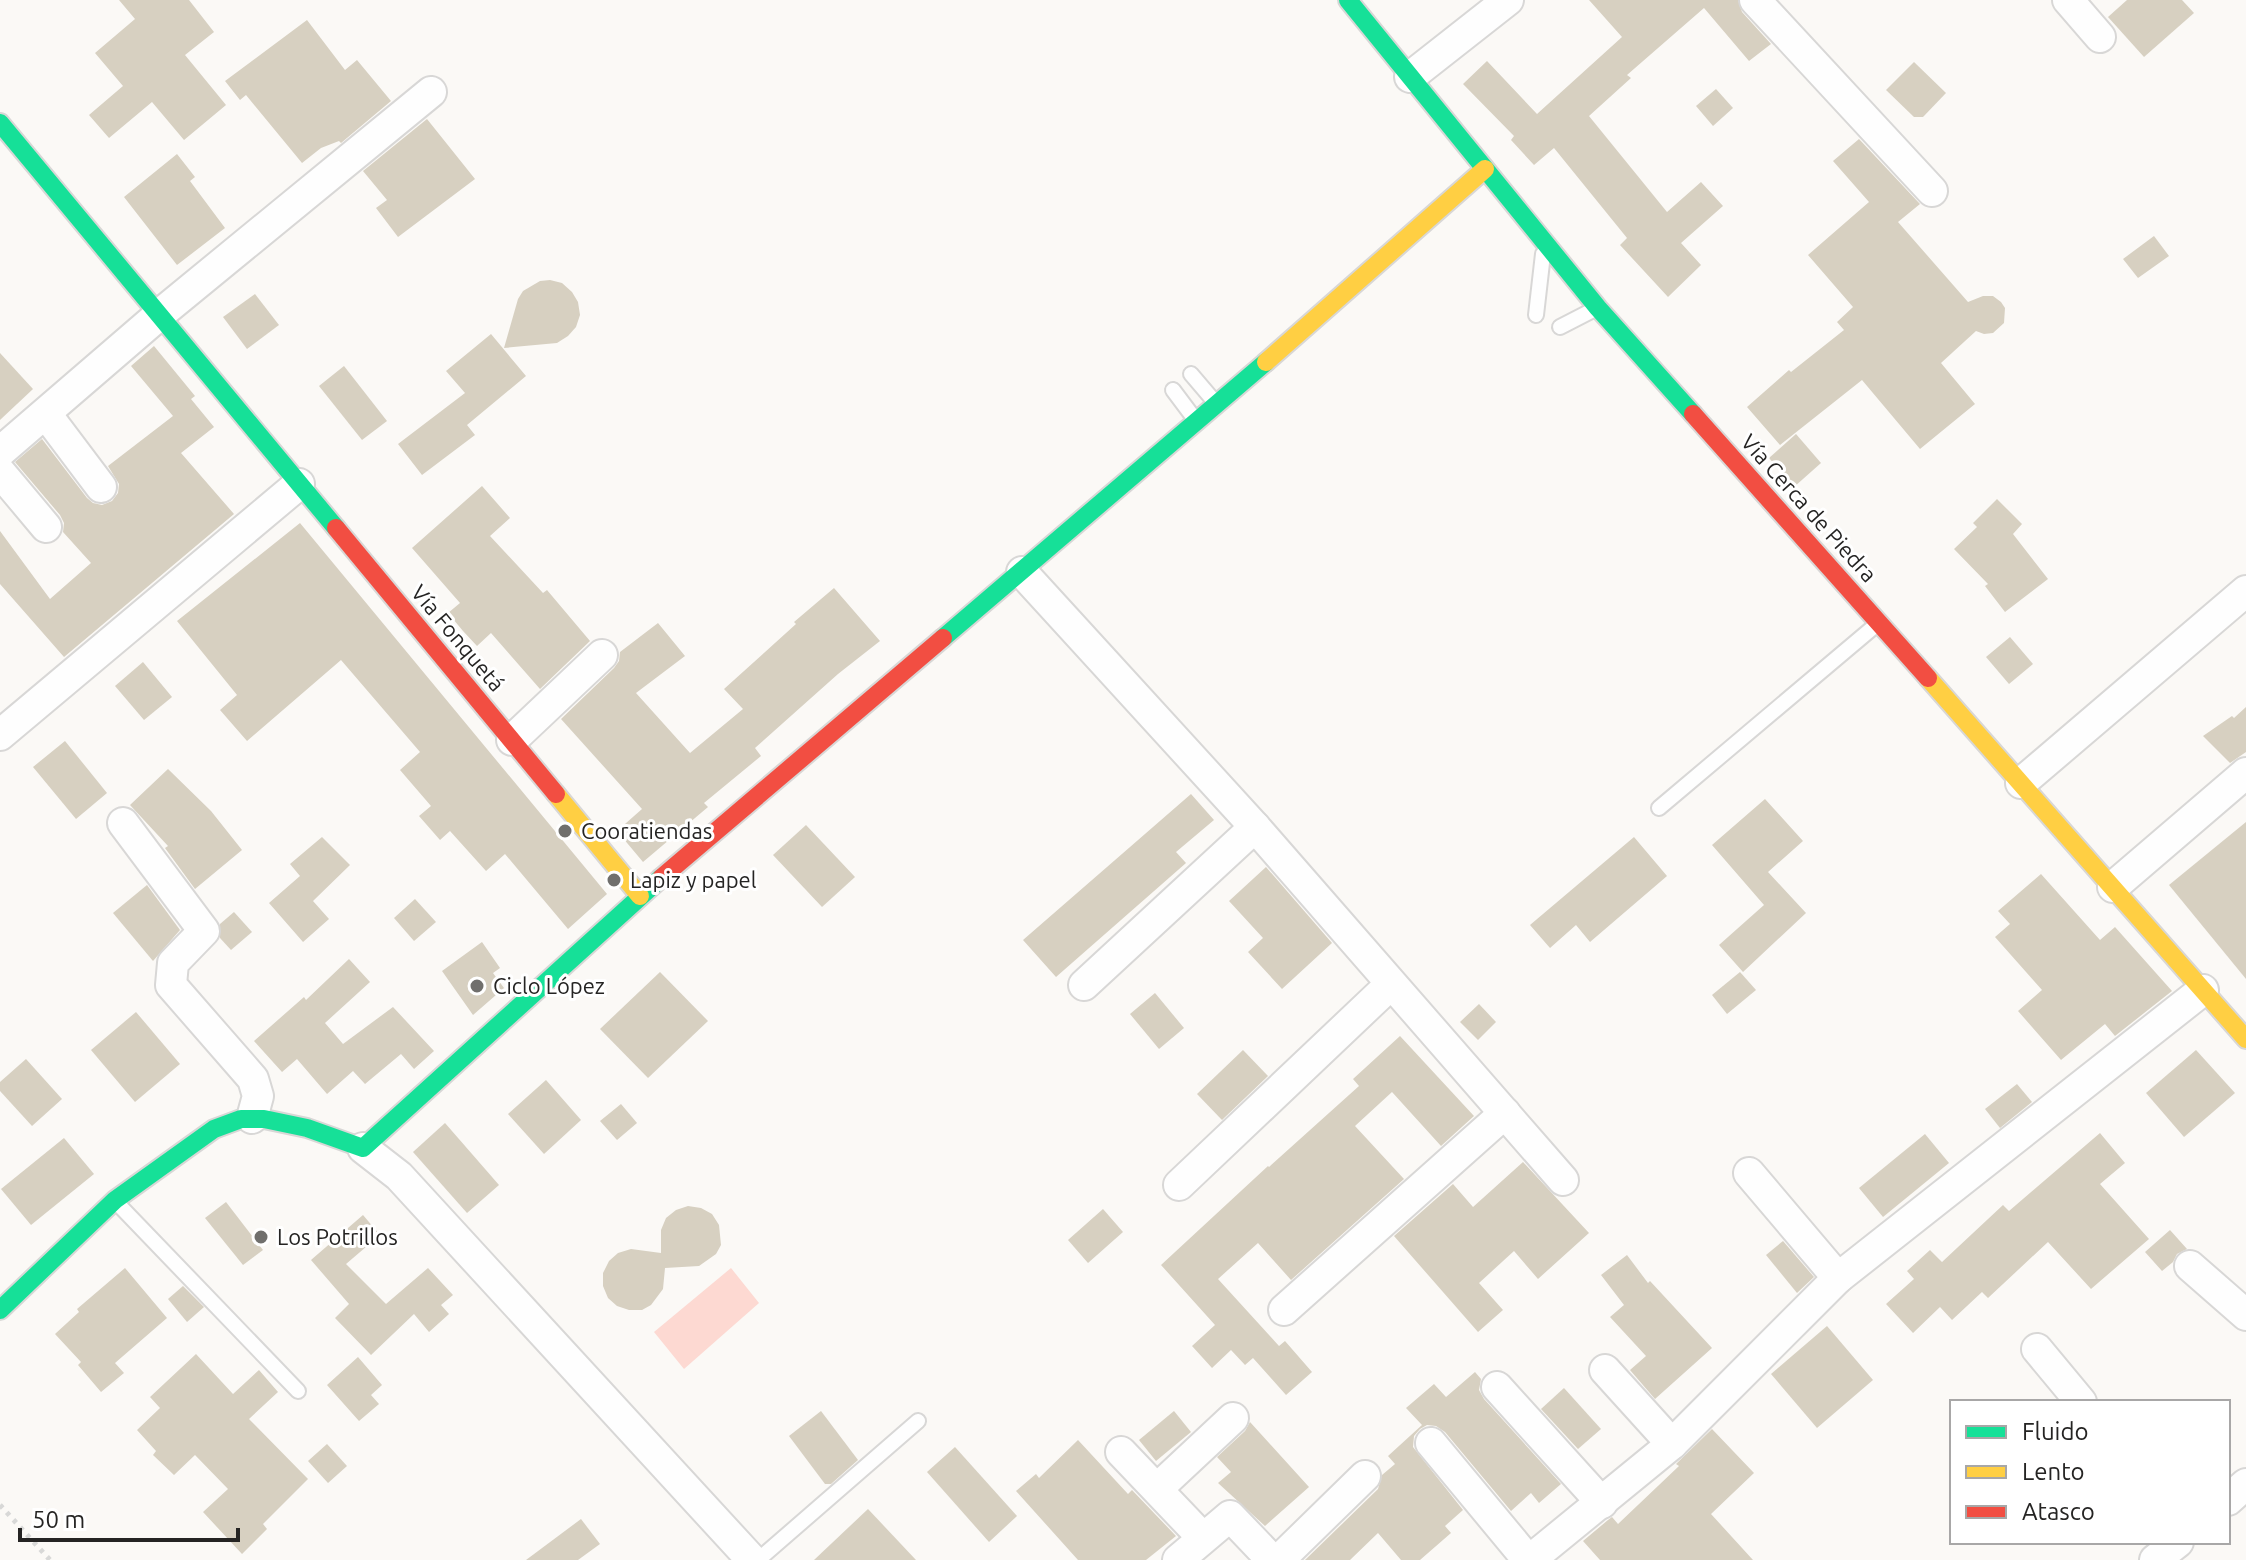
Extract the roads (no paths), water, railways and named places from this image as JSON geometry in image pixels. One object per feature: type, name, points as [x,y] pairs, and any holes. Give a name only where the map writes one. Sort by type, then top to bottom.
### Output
[{"type":"street","name":"Vía Cerca de Piedra","points":[[1348,0],[1598,308],[2246,1039]]},
{"type":"street","points":[[1410,77],[1508,0]]},
{"type":"street","points":[[1755,0],[1932,191]]},
{"type":"street","points":[[2068,0],[2100,37]]},
{"type":"street","points":[[0,452],[159,315],[431,92]]},
{"type":"street","name":"Vía Fonquetá","points":[[0,123],[640,896]]},
{"type":"street","points":[[363,1148],[640,896],[1217,405],[1485,169]]},
{"type":"street","points":[[46,414],[101,487]]},
{"type":"street","points":[[0,472],[46,527]]},
{"type":"street","points":[[0,735],[299,484]]},
{"type":"street","points":[[1022,572],[1255,827],[1563,1180]]},
{"type":"street","points":[[2021,783],[2246,591]]},
{"type":"street","points":[[512,740],[602,655]]},
{"type":"street","points":[[2113,887],[2246,773]]},
{"type":"street","points":[[123,823],[204,931],[173,963],[171,985],[253,1079],[258,1096],[252,1118]]},
{"type":"street","points":[[1084,985],[1255,827]]},
{"type":"street","points":[[1179,1185],[1391,984]]},
{"type":"street","points":[[1431,1443],[1529,1560],[1672,1444],[1838,1278],[2203,990]]},
{"type":"street","points":[[1284,1310],[1505,1113]]},
{"type":"street","points":[[5,1293],[115,1200],[214,1129],[233,1121],[252,1118],[294,1126],[363,1148],[399,1176],[755,1560]]},
{"type":"street","points":[[1749,1173],[1838,1278]]},
{"type":"street","points":[[2190,1266],[2246,1315]]},
{"type":"street","points":[[2037,1349],[2079,1400]]},
{"type":"street","points":[[1605,1370],[1672,1444]]},
{"type":"street","points":[[1497,1387],[1602,1503]]},
{"type":"street","points":[[1157,1489],[1233,1418]]},
{"type":"street","points":[[1121,1452],[1203,1538]]},
{"type":"street","points":[[1279,1560],[1365,1476]]},
{"type":"street","points":[[2230,1498],[2246,1484]]},
{"type":"street","points":[[1178,1560],[1230,1516],[1272,1560]]},
{"type":"street","points":[[2155,1560],[2175,1544]]},
{"type":"lane","points":[[1536,315],[1545,242]]},
{"type":"lane","points":[[1560,327],[1598,308]]},
{"type":"lane","points":[[1191,374],[1217,405]]},
{"type":"lane","points":[[1173,390],[1197,422]]},
{"type":"lane","points":[[1659,808],[1880,623]]},
{"type":"lane","points":[[115,1200],[298,1391]]},
{"type":"lane","points":[[755,1560],[918,1421]]},
{"type":"place","name":"Cooratiendas","points":[[565,831]]},
{"type":"place","name":"Lapiz y papel","points":[[614,880]]},
{"type":"place","name":"Ciclo López","points":[[477,986]]},
{"type":"place","name":"Los Potrillos","points":[[261,1237]]}]
